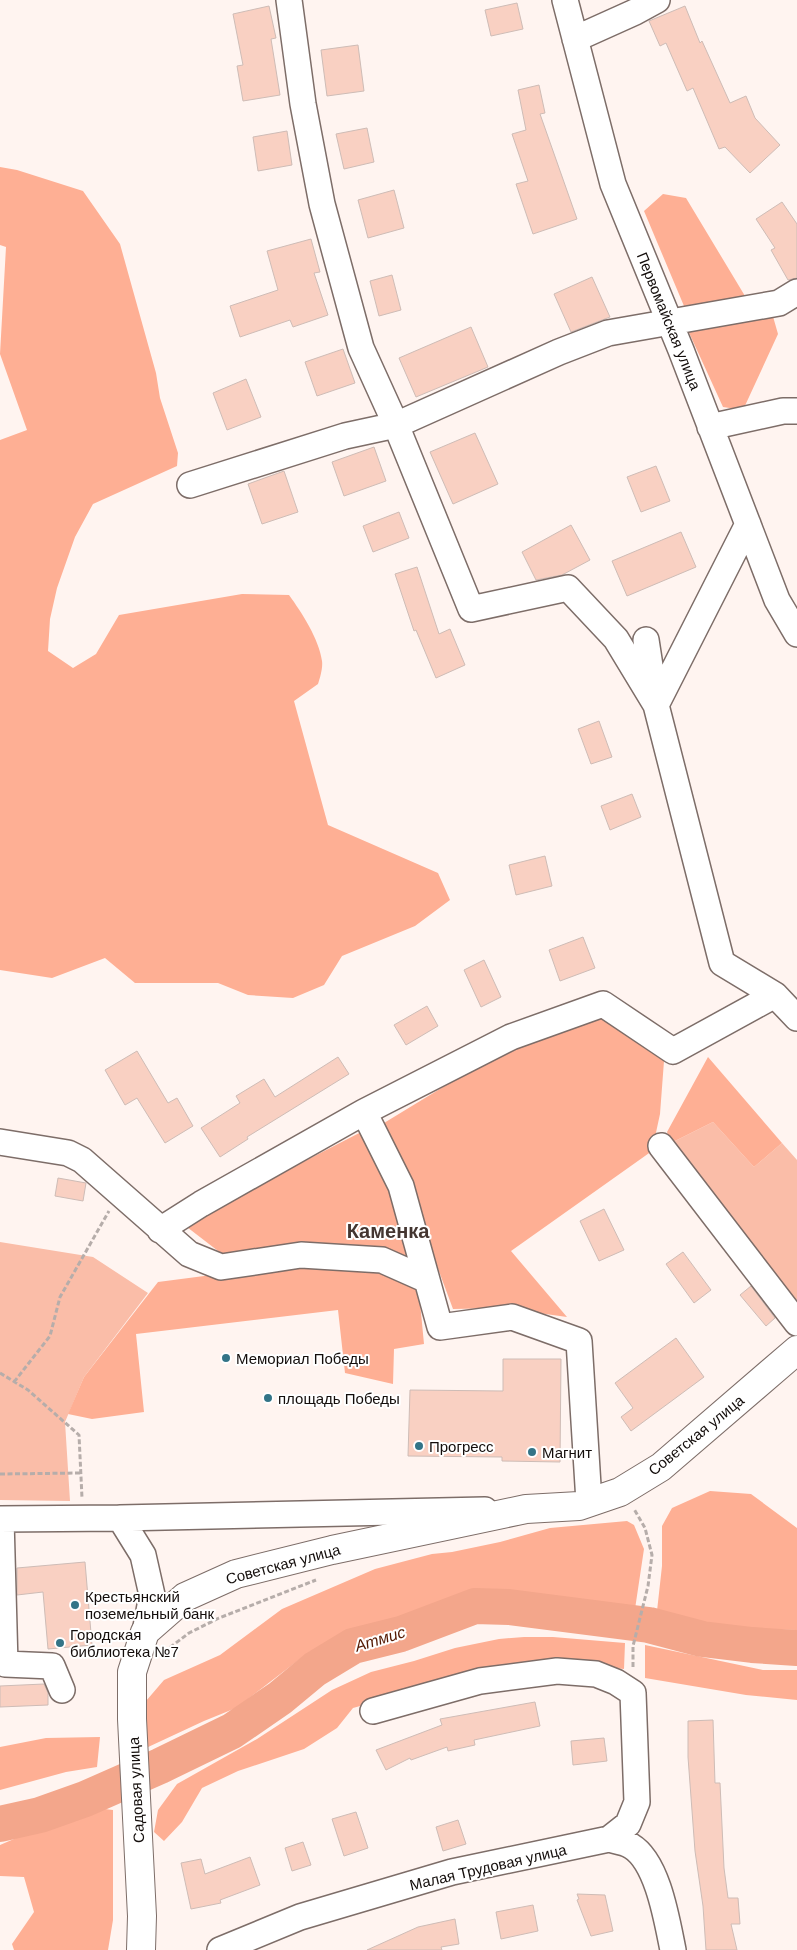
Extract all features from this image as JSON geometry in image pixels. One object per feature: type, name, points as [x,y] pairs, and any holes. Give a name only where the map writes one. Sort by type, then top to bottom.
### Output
[{"type":"main road","name":"Советская улица","points":[[145,1632],[185,1597],[236,1574],[332,1550],[526,1509],[579,1506],[620,1492],[661,1467],[794,1357]]},
{"type":"main road","name":"Садовая улица","points":[[141,1950],[142,1916],[132,1718],[132,1672],[145,1632]]},
{"type":"street","points":[[289,0],[304,104],[322,204],[361,348],[396,426],[471,609],[568,588],[616,639],[656,705]]},
{"type":"street","name":"Первомайская улица","points":[[565,0],[613,184],[777,600],[797,634]]},
{"type":"street","points":[[575,38],[635,12],[657,0]]},
{"type":"street","points":[[190,485],[346,436],[396,426],[559,352],[608,332],[779,303],[797,292]]},
{"type":"street","points":[[710,427],[783,411],[797,411]]},
{"type":"street","points":[[656,705],[748,524]]},
{"type":"street","points":[[646,640],[656,705],[722,963],[775,995],[797,1018]]},
{"type":"street","points":[[160,1230],[201,1204],[364,1112],[511,1036],[603,1004],[672,1051],[775,995]]},
{"type":"street","points":[[364,1112],[401,1186],[440,1327],[512,1318],[579,1341],[589,1502]]},
{"type":"street","points":[[0,1142],[68,1154],[82,1160],[189,1254],[220,1267],[301,1255],[319,1256],[382,1260],[427,1280]]},
{"type":"street","points":[[661,1146],[797,1323]]},
{"type":"street","name":"Советская улица","points":[[0,1519],[526,1509]]},
{"type":"street","points":[[120,1518],[143,1555],[145,1563],[152,1596],[145,1632]]},
{"type":"street","points":[[0,1519],[5,1664],[52,1666],[62,1690]]},
{"type":"street","name":"Малая Трудовая улица","points":[[220,1950],[300,1917],[452,1872],[609,1839],[628,1824],[636,1802],[634,1693],[616,1682],[596,1674],[557,1671],[480,1681],[373,1711]]},
{"type":"street","points":[[609,1839],[632,1846],[650,1866],[663,1902],[673,1950]]},
{"type":"path","points":[[14,1382],[50,1336],[60,1296],[120,1194]]},
{"type":"path","points":[[0,1373],[28,1390],[80,1435],[82,1518]]},
{"type":"path","points":[[0,1474],[82,1473]]},
{"type":"path","points":[[620,1492],[645,1528],[652,1555],[648,1586],[633,1646]]},
{"type":"shaded area","points":[[0,167],[17,170],[83,191],[120,244],[156,373],[160,398],[178,453],[177,466],[93,504],[75,537],[57,588],[50,619],[48,651],[73,668],[96,654],[119,615],[242,594],[289,595],[314,635],[322,661],[322,670],[318,684],[294,701],[328,825],[438,873],[450,900],[415,926],[342,956],[324,985],[293,998],[248,995],[218,983],[135,983],[105,958],[52,978],[0,970],[0,440],[27,430],[0,354],[6,247],[0,245]]},
{"type":"shaded area","points":[[663,194],[686,198],[745,296],[684,306],[644,211]]},
{"type":"shaded area","points":[[772,313],[778,334],[743,410],[723,407],[686,326]]},
{"type":"shaded area","points":[[600,1016],[664,1061],[660,1114],[652,1151],[511,1251],[567,1317],[503,1308],[453,1309],[384,1123],[512,1045]]},
{"type":"shaded area","points":[[708,1057],[782,1143],[754,1167],[713,1122],[671,1143],[667,1132]]},
{"type":"shaded area","points":[[713,1122],[754,1167],[782,1143],[797,1160],[797,1299],[794,1302],[671,1143]]},
{"type":"shaded area","points":[[365,1130],[391,1193],[413,1261],[383,1247],[299,1244],[222,1254],[183,1224]]},
{"type":"shaded area","points":[[0,1242],[93,1257],[148,1293],[84,1377],[65,1422],[70,1501],[0,1500]]},
{"type":"shaded area","points":[[367,1263],[406,1277],[419,1292],[424,1344],[394,1349],[393,1384],[345,1373],[338,1310],[136,1334],[144,1412],[92,1419],[68,1414],[84,1377],[158,1282],[281,1266]]},
{"type":"shaded area","points":[[710,1491],[751,1494],[797,1528],[797,1630],[694,1628],[656,1620],[662,1566],[662,1526],[672,1508]]},
{"type":"shaded area","points":[[627,1521],[634,1525],[644,1549],[635,1609],[551,1602],[513,1594],[460,1598],[392,1625],[350,1635],[309,1652],[236,1708],[146,1748],[146,1701],[164,1680],[220,1655],[282,1609],[375,1569],[432,1554],[452,1552],[500,1542],[550,1528]]},
{"type":"shaded area","points":[[553,1637],[625,1643],[624,1669],[588,1665],[500,1665],[453,1676],[403,1694],[353,1708],[337,1728],[304,1749],[238,1771],[202,1788],[182,1822],[164,1841],[154,1832],[158,1810],[177,1784],[257,1739],[332,1690],[371,1672],[455,1648],[499,1639]]},
{"type":"shaded area","points":[[645,1645],[763,1670],[797,1670],[797,1700],[746,1695],[645,1678]]},
{"type":"shaded area","points":[[100,1737],[97,1767],[66,1772],[0,1790],[0,1747],[46,1738]]},
{"type":"shaded area","points":[[88,1807],[113,1810],[113,1920],[108,1950],[14,1950],[12,1944],[34,1912],[24,1877],[0,1876],[0,1845]]},
{"type":"building","points":[[517,3],[523,29],[491,36],[485,10]]},
{"type":"building","points":[[269,6],[276,38],[271,39],[280,95],[243,101],[237,66],[243,65],[233,14]]},
{"type":"building","points":[[685,6],[700,43],[702,41],[730,103],[746,96],[755,118],[780,145],[750,173],[725,147],[719,149],[693,88],[687,91],[666,43],[660,46],[649,21]]},
{"type":"building","points":[[358,45],[364,91],[327,96],[321,50]]},
{"type":"building","points":[[539,85],[545,113],[540,114],[577,219],[533,234],[516,184],[528,181],[512,134],[526,130],[518,90]]},
{"type":"building","points":[[367,128],[374,162],[344,169],[336,134]]},
{"type":"building","points":[[287,131],[292,165],[258,171],[253,137]]},
{"type":"building","points":[[394,190],[404,228],[368,238],[358,200]]},
{"type":"building","points":[[782,202],[797,224],[797,278],[788,280],[771,250],[775,248],[756,219]]},
{"type":"building","points":[[311,239],[320,272],[314,273],[328,315],[293,327],[290,320],[240,337],[230,306],[278,290],[267,251]]},
{"type":"building","points":[[392,275],[401,310],[379,316],[370,281]]},
{"type":"building","points":[[592,277],[610,317],[571,332],[554,294]]},
{"type":"building","points":[[471,327],[488,367],[416,397],[399,358]]},
{"type":"building","points":[[343,349],[355,383],[317,396],[305,362]]},
{"type":"building","points":[[246,379],[261,417],[227,430],[213,393]]},
{"type":"building","points":[[475,433],[498,484],[453,504],[430,452]]},
{"type":"building","points":[[374,447],[386,481],[344,496],[332,462]]},
{"type":"building","points":[[656,466],[670,501],[641,512],[627,477]]},
{"type":"building","points":[[284,471],[298,512],[262,524],[248,484]]},
{"type":"building","points":[[399,512],[409,538],[373,552],[363,526]]},
{"type":"building","points":[[571,525],[590,560],[562,575],[536,580],[522,552]]},
{"type":"building","points":[[681,532],[696,567],[627,596],[612,561]]},
{"type":"building","points":[[417,567],[439,634],[450,629],[465,665],[436,678],[416,630],[414,631],[395,574]]},
{"type":"building","points":[[599,721],[612,757],[591,764],[578,729]]},
{"type":"building","points":[[632,794],[641,817],[610,830],[601,806]]},
{"type":"building","points":[[545,856],[552,886],[516,895],[509,865]]},
{"type":"building","points":[[583,937],[595,968],[560,981],[549,950]]},
{"type":"building","points":[[484,960],[501,997],[481,1007],[464,970]]},
{"type":"building","points":[[427,1006],[438,1026],[406,1045],[394,1025]]},
{"type":"building","points":[[137,1051],[168,1103],[177,1098],[193,1126],[165,1143],[137,1098],[125,1105],[105,1070]]},
{"type":"building","points":[[338,1057],[349,1074],[247,1137],[248,1139],[220,1157],[201,1128],[240,1103],[236,1096],[264,1079],[275,1097]]},
{"type":"building","points":[[58,1178],[86,1183],[83,1201],[55,1196]]},
{"type":"building","points":[[604,1209],[624,1250],[599,1261],[580,1221]]},
{"type":"building","points":[[683,1252],[711,1290],[694,1303],[666,1264]]},
{"type":"building","points":[[751,1286],[775,1318],[766,1326],[740,1295]]},
{"type":"building","points":[[676,1338],[704,1377],[631,1431],[621,1417],[633,1408],[615,1383]]},
{"type":"building","points":[[503,1359],[561,1359],[560,1462],[502,1461],[502,1457],[408,1456],[410,1390],[503,1391]]},
{"type":"building","name":"Крестьянский поземельный банк","points":[[85,1562],[92,1645],[48,1649],[43,1592],[17,1595],[17,1568]]},
{"type":"building","points":[[44,1684],[48,1693],[48,1705],[0,1707],[0,1686]]},
{"type":"building","points":[[535,1702],[540,1726],[474,1740],[475,1745],[448,1751],[447,1747],[411,1760],[410,1758],[386,1770],[376,1750],[442,1725],[440,1719]]},
{"type":"building","points":[[713,1720],[715,1783],[720,1783],[724,1868],[728,1898],[738,1898],[740,1924],[731,1924],[737,1950],[706,1950],[703,1906],[695,1851],[688,1757],[688,1721]]},
{"type":"building","points":[[604,1738],[607,1761],[573,1765],[571,1741]]},
{"type":"building","points":[[356,1812],[368,1848],[344,1856],[332,1819]]},
{"type":"building","points":[[458,1820],[466,1844],[443,1851],[436,1827]]},
{"type":"building","points":[[303,1842],[311,1865],[292,1871],[285,1848]]},
{"type":"building","points":[[250,1857],[260,1885],[220,1900],[221,1903],[191,1909],[181,1863],[201,1859],[205,1874]]},
{"type":"building","points":[[577,1894],[605,1895],[613,1931],[591,1936],[577,1900],[579,1899]]},
{"type":"building","points":[[533,1905],[538,1931],[501,1939],[496,1912]]},
{"type":"building","points":[[455,1919],[459,1944],[441,1947],[442,1950],[367,1950],[418,1927]]},
{"type":"waterway","name":"Атмис","points":[[0,1824],[40,1815],[85,1799],[160,1766],[232,1731],[280,1698],[315,1669],[353,1646],[401,1634],[475,1606],[509,1607],[649,1625],[702,1639],[797,1648]]},
{"type":"place","name":"Мемориал Победы","points":[[226,1358]]},
{"type":"place","name":"площадь Победы","points":[[268,1398]]},
{"type":"place","name":"Прогресс","points":[[419,1446]]},
{"type":"place","name":"Магнит","points":[[532,1452]]},
{"type":"place","name":"Крестьянский поземельный банк","points":[[75,1605]]},
{"type":"place","name":"Городская библиотека №7","points":[[60,1643]]},
{"type":"district","name":"Каменка","points":[[388,1231]]}]
